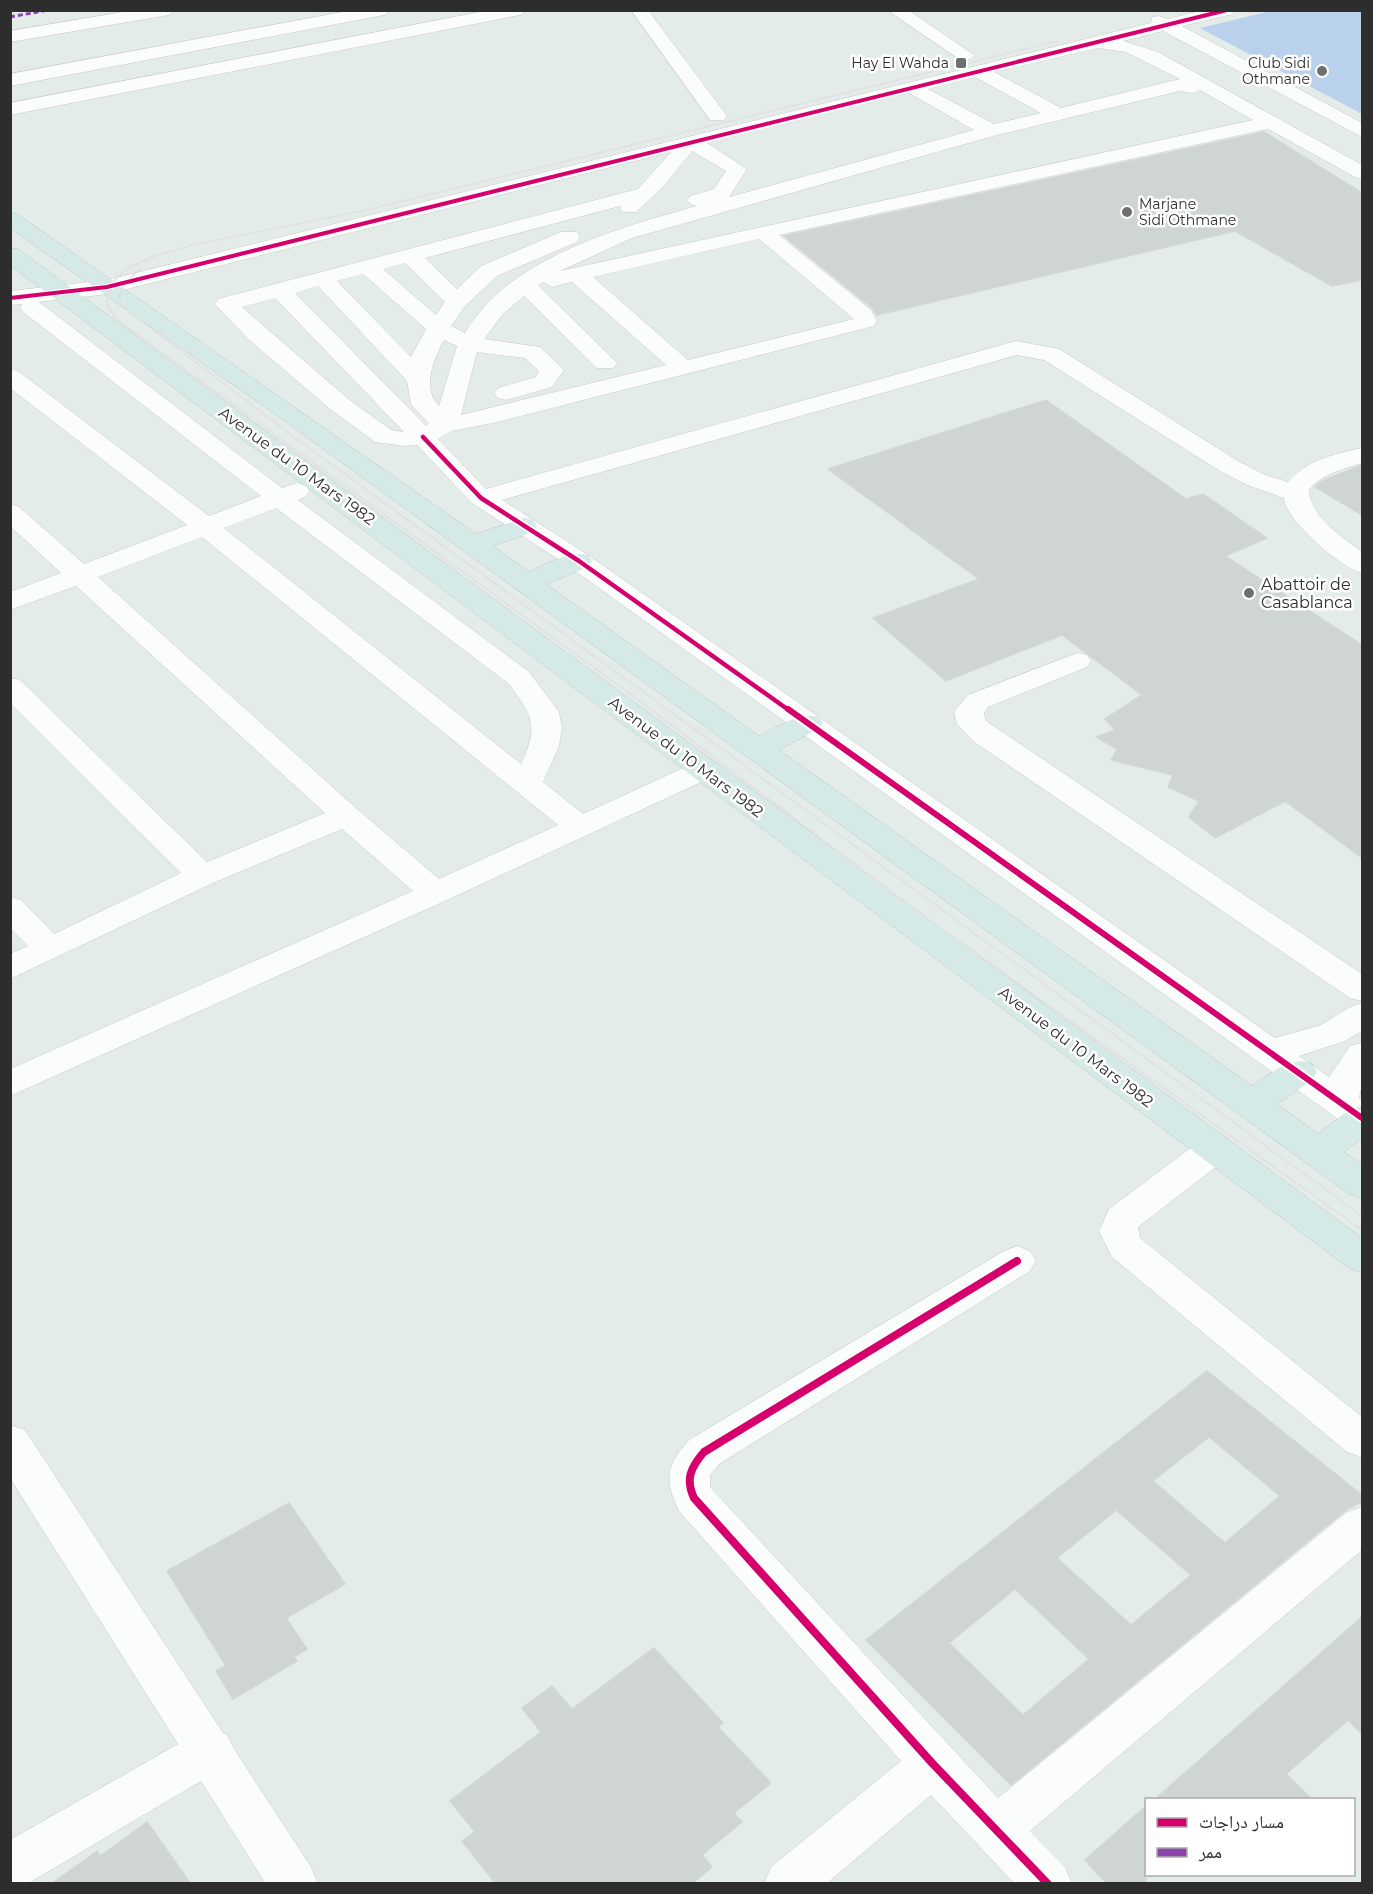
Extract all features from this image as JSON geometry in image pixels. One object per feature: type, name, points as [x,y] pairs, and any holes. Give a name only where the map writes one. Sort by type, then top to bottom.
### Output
[{"type":"main road","points":[[10,218],[83,269],[110,274],[287,411],[1362,1185]]},
{"type":"main road","name":"Avenue du 10 Mars 1982","points":[[10,254],[1362,1258]]},
{"type":"main road","points":[[472,545],[524,526]]},
{"type":"main road","points":[[524,583],[579,561]]},
{"type":"main road","points":[[755,750],[808,723]]},
{"type":"main road","points":[[1251,1104],[1285,1062]]},
{"type":"main road","points":[[1319,1153],[1355,1113]]},
{"type":"street","points":[[10,17],[48,10]]},
{"type":"street","points":[[10,63],[297,10]]},
{"type":"street","points":[[10,80],[384,10]]},
{"type":"street","points":[[10,109],[520,10]]},
{"type":"street","points":[[639,10],[717,116]]},
{"type":"street","points":[[895,10],[971,63],[1058,114]]},
{"type":"street","points":[[507,167],[717,116],[971,63],[1148,19],[1227,10]]},
{"type":"street","points":[[10,37],[167,13]]},
{"type":"street","points":[[1094,43],[1148,19]]},
{"type":"street","points":[[1148,19],[1362,131]]},
{"type":"street","points":[[1148,19],[1362,147]]},
{"type":"street","points":[[17,305],[110,274],[542,177],[910,87],[971,63],[1094,43],[1118,45],[1145,52],[1362,173]]},
{"type":"street","points":[[366,266],[438,328],[468,347],[491,373],[444,418],[404,439],[384,437],[338,403],[255,333],[226,304],[366,266],[451,244],[607,222],[1180,85],[1193,87]]},
{"type":"street","points":[[910,87],[991,131]]},
{"type":"street","points":[[526,285],[1272,122]]},
{"type":"street","points":[[690,141],[737,169],[722,193],[662,206],[607,222],[489,271],[457,301],[438,328],[421,361],[419,379],[423,404],[444,418],[484,418],[866,321],[863,315],[763,232]]},
{"type":"street","points":[[690,141],[645,193],[561,261],[526,285],[488,318],[468,347],[445,360],[441,395],[444,418],[481,498],[579,561],[1355,1113]]},
{"type":"street","points":[[696,170],[711,154]]},
{"type":"street","points":[[561,190],[671,165]]},
{"type":"street","points":[[542,177],[655,256]]},
{"type":"street","points":[[451,244],[489,271]]},
{"type":"street","points":[[409,255],[457,301]]},
{"type":"street","points":[[60,292],[83,269]]},
{"type":"street","points":[[576,274],[682,368]]},
{"type":"street","points":[[322,278],[419,379]]},
{"type":"street","points":[[10,282],[60,292]]},
{"type":"street","points":[[526,285],[605,363]]},
{"type":"street","points":[[280,290],[444,418]]},
{"type":"street","points":[[17,305],[519,678],[544,712],[547,728],[544,746],[527,783]]},
{"type":"street","points":[[481,498],[1016,348],[1051,354],[1229,466],[1256,480],[1295,493]]},
{"type":"street","points":[[10,376],[205,526],[580,827]]},
{"type":"street","points":[[1362,455],[1310,473],[1302,480],[1295,493],[1299,511],[1307,521],[1362,565]]},
{"type":"street","points":[[10,602],[320,483]]},
{"type":"street","points":[[10,512],[346,816],[436,893]]},
{"type":"street","points":[[1077,661],[978,701],[969,712],[972,724],[993,741],[1362,990]]},
{"type":"street","points":[[10,686],[202,876]]},
{"type":"street","points":[[10,1084],[436,893],[703,770]]},
{"type":"street","points":[[10,968],[202,876],[346,816]]},
{"type":"street","points":[[10,907],[49,950]]},
{"type":"street","points":[[1285,1062],[1362,1015]]},
{"type":"street","points":[[1355,1113],[1348,1073],[1362,1055]]},
{"type":"street","points":[[1213,1149],[1122,1220],[1118,1231],[1125,1247],[1362,1440]]},
{"type":"street","points":[[1017,1261],[704,1452],[692,1466],[687,1478],[688,1488],[694,1498],[933,1764],[1048,1884]]},
{"type":"street","points":[[10,1442],[211,1750],[294,1884]]},
{"type":"street","points":[[996,1829],[1362,1525]]},
{"type":"street","points":[[10,1867],[211,1750]]},
{"type":"street","points":[[788,1884],[933,1764]]},
{"type":"shaded area","name":"Club Sidi Othmane","points":[[1275,10],[1362,11],[1362,114],[1200,28]]},
{"type":"building","name":"Marjane Sidi Othmane","points":[[1264,132],[1362,193],[1362,280],[1332,286],[1235,231],[877,315],[872,308],[784,236]]},
{"type":"building","points":[[1046,400],[1186,499],[1203,494],[1267,538],[1225,556],[1362,645],[1362,858],[1285,801],[1215,838],[1189,817],[1199,801],[1168,787],[1173,775],[1111,760],[1117,749],[1096,737],[1115,730],[1105,719],[1142,695],[1062,635],[946,681],[873,618],[979,579],[828,469]]},
{"type":"building","points":[[1362,465],[1362,515],[1315,487],[1322,481]]},
{"type":"building","points":[[1207,1371],[1362,1495],[1362,1501],[1346,1510],[1011,1785],[866,1640]],"holes":[[[1209,1437],[1280,1496],[1225,1543],[1153,1481]],[[1116,1510],[1191,1575],[1131,1625],[1057,1558]],[[1015,1589],[1089,1659],[1023,1715],[949,1643]]]},
{"type":"building","points":[[289,1503],[345,1584],[286,1618],[307,1649],[294,1657],[297,1661],[233,1699],[216,1671],[226,1666],[167,1571]]},
{"type":"building","points":[[1362,1617],[1362,1734],[1348,1720],[1286,1774],[1311,1798],[1156,1798]]},
{"type":"building","points":[[654,1648],[723,1723],[718,1727],[771,1783],[734,1813],[742,1822],[702,1855],[712,1867],[692,1884],[496,1884],[462,1841],[475,1832],[450,1801],[541,1732],[522,1708],[552,1686],[572,1709]]},
{"type":"building","points":[[1145,1807],[1146,1884],[1107,1884],[1085,1860]]},
{"type":"building","points":[[147,1822],[191,1884],[51,1884],[97,1851],[100,1856]]},
{"type":"tram line","points":[[1058,41],[366,210],[193,245],[155,256],[126,269],[115,280],[106,303],[115,318],[637,699],[902,900],[1359,1228]]},
{"type":"tram line","points":[[140,269],[126,282],[119,295],[121,304],[140,320],[294,437],[1362,1216]]},
{"type":"tram line","points":[[1357,1226],[1362,1230]]},
{"type":"marked path","points":[[10,17],[48,10]]},
{"type":"cycle path","points":[[10,298],[63,294],[107,287],[1227,10]]},
{"type":"cycle path","points":[[423,437],[481,498],[579,561],[1362,1118]]},
{"type":"cycle path","points":[[1017,1261],[704,1452],[692,1469],[689,1485],[694,1498],[933,1764],[1048,1884]]},
{"type":"place","name":"Hay El Wahda","points":[[961,63]]},
{"type":"place","name":"Club Sidi Othmane","points":[[1322,71]]},
{"type":"place","name":"Marjane Sidi Othmane","points":[[1127,212]]},
{"type":"place","name":"Abattoir de Casablanca","points":[[1249,593]]}]
